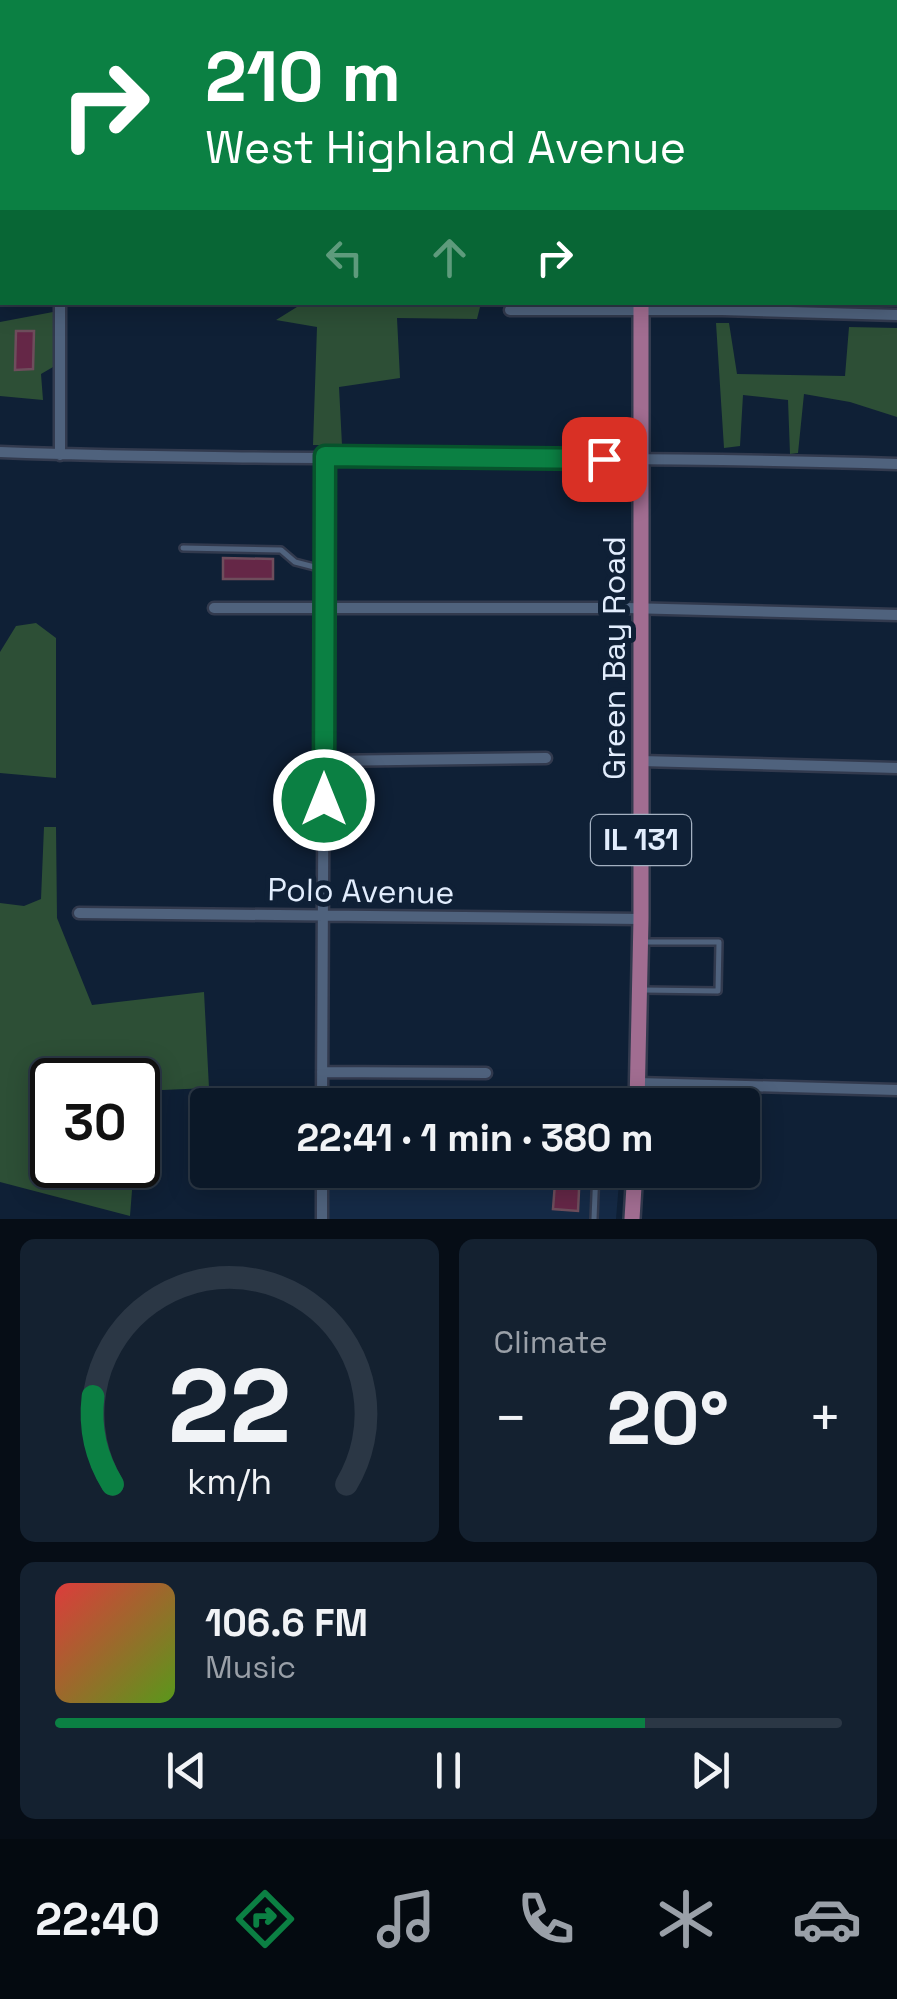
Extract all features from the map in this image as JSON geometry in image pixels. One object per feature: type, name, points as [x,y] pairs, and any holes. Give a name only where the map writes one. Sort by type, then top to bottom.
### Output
[{"type":"main road","name":"IL 131","points":[[641,306],[642,458]]},
{"type":"main road","name":"Green Bay Road","points":[[641,918],[642,458]]},
{"type":"main road","name":"IL 131","points":[[638,1088],[641,918]]},
{"type":"main road","points":[[632,1219],[633,1188]]},
{"type":"street","points":[[60,305],[60,454]]},
{"type":"street","points":[[510,310],[641,306],[897,315]]},
{"type":"street","points":[[0,452],[897,464]]},
{"type":"street","points":[[322,1088],[325,456]]},
{"type":"street","points":[[214,608],[642,608],[897,615]]},
{"type":"street","points":[[324,761],[546,758]]},
{"type":"street","points":[[641,761],[897,768]]},
{"type":"street","name":"Polo Avenue","points":[[79,912],[641,918]]},
{"type":"street","points":[[322,1072],[486,1073]]},
{"type":"street","points":[[638,1083],[897,1090]]},
{"type":"street","points":[[322,1188],[322,1219]]},
{"type":"lane","points":[[183,548],[281,550],[295,562],[324,570]]},
{"type":"lane","points":[[640,990],[718,991],[719,942],[641,942]]},
{"type":"lane","points":[[594,1219],[595,1188]]},
{"type":"shaded area","points":[[317,1188],[619,1188],[616,1219],[318,1219]]},
{"type":"green space","points":[[300,305],[480,305],[477,319],[397,318],[400,378],[339,387],[342,445],[313,445],[317,327],[276,320]]},
{"type":"green space","points":[[53,312],[53,367],[41,374],[43,400],[0,396],[0,322]]},
{"type":"green space","points":[[716,323],[729,323],[737,374],[845,376],[849,327],[897,328],[897,417],[850,402],[804,394],[798,453],[790,454],[788,400],[743,395],[740,446],[724,448]]},
{"type":"green space","points":[[36,623],[56,638],[56,778],[0,773],[0,652],[16,626]]},
{"type":"green space","points":[[44,827],[56,827],[57,918],[92,1005],[204,992],[209,1088],[160,1090],[160,1058],[30,1058],[30,1188],[132,1188],[130,1216],[0,1182],[0,903],[24,906],[41,899]]},
{"type":"building","points":[[16,331],[34,331],[33,369],[15,370]]},
{"type":"building","points":[[223,558],[273,559],[273,579],[223,579]]},
{"type":"building","points":[[555,1188],[579,1188],[578,1211],[553,1209]]},
{"type":"route","points":[[324,800],[325,456],[604,459]]}]
